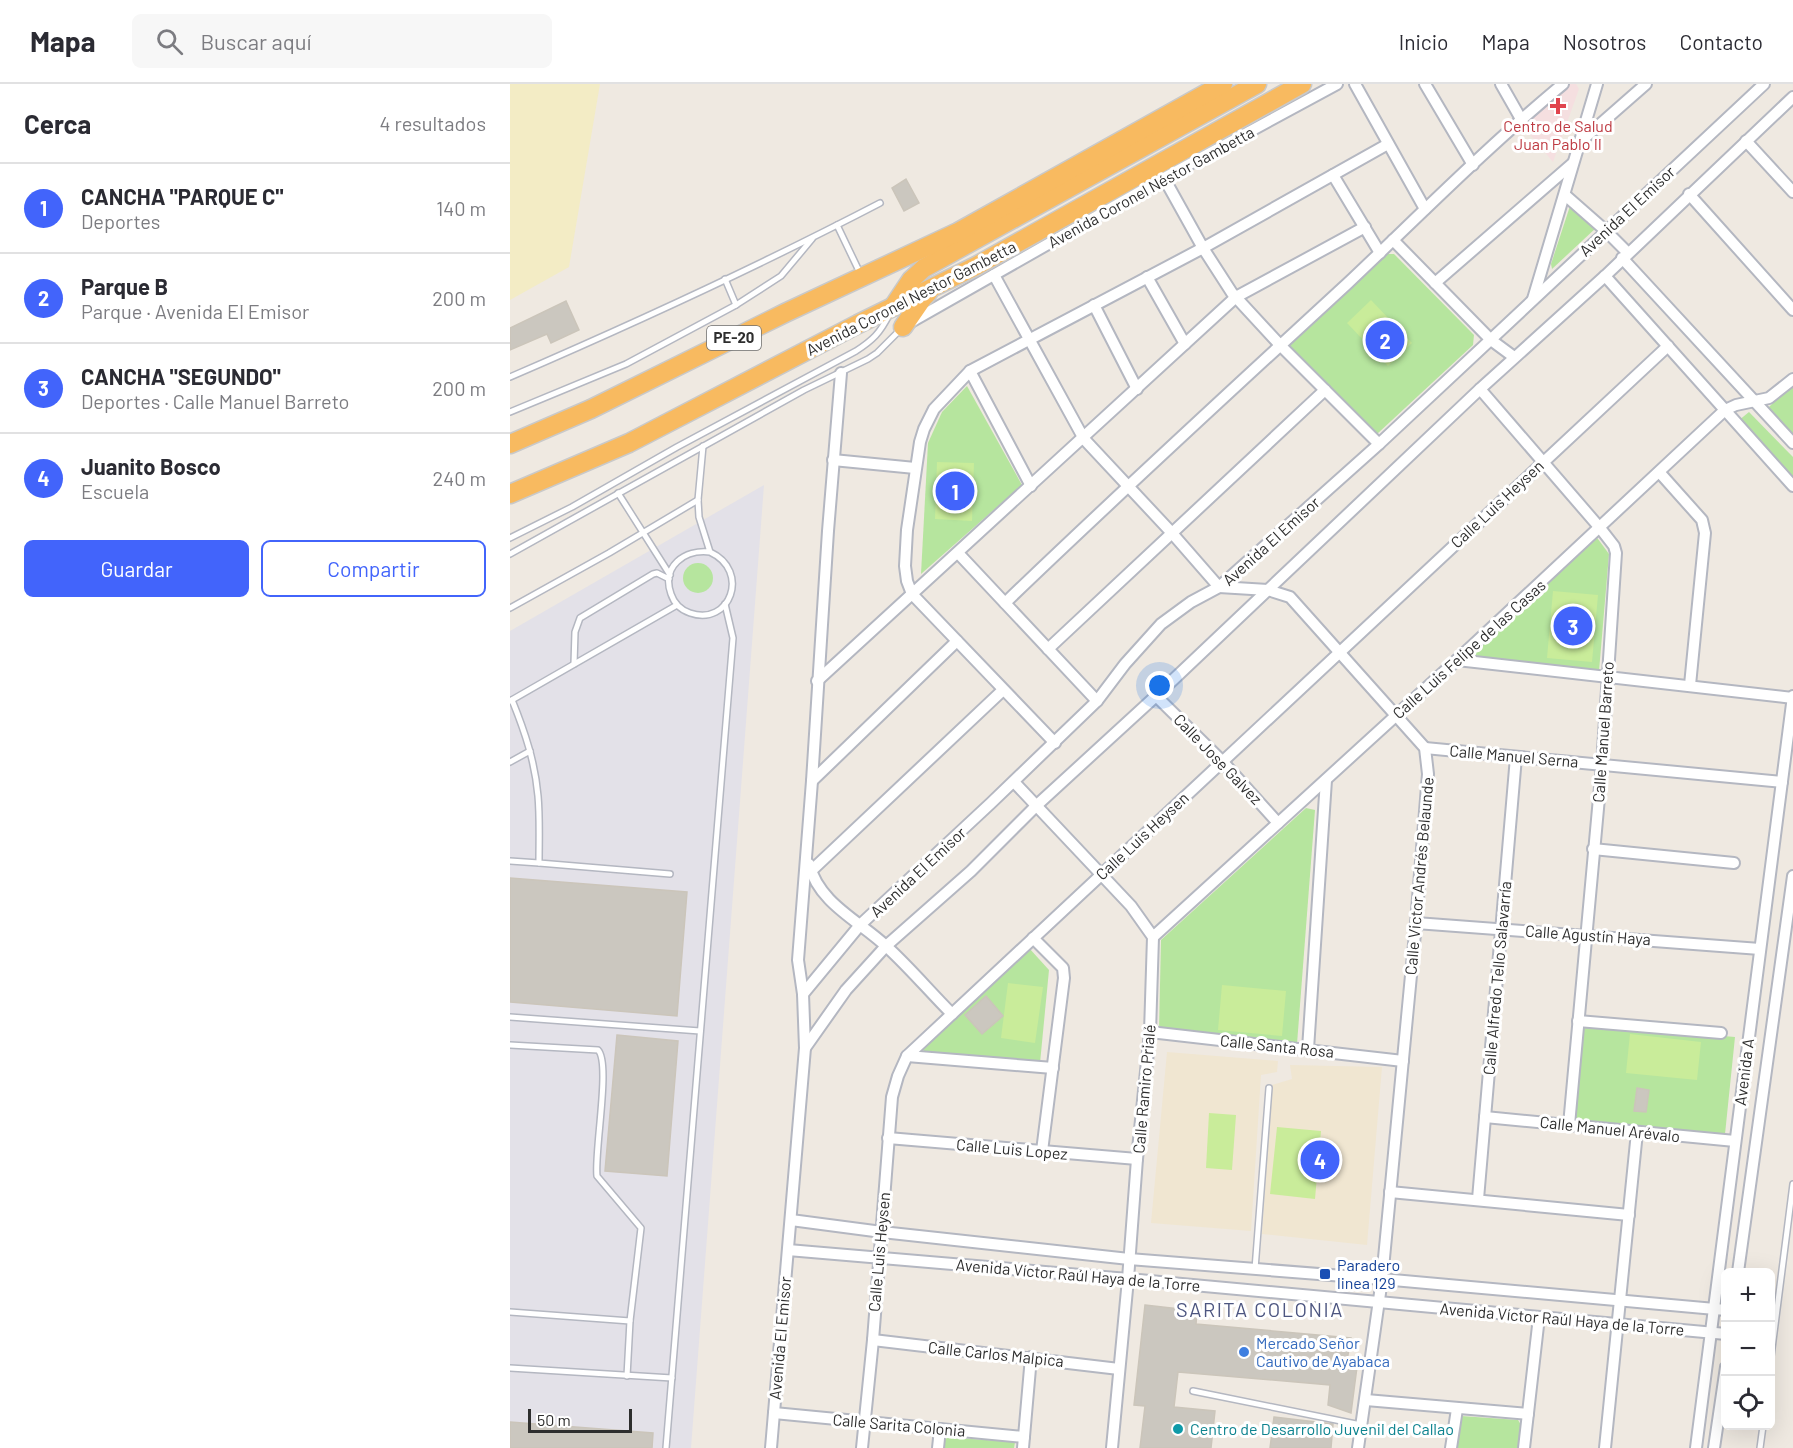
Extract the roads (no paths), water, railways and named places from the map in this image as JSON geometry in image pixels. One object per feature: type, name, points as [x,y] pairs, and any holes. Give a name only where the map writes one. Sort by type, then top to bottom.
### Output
[{"type":"highway","name":"PE-20","points":[[510,444],[591,409],[785,313],[958,232],[1223,84]]},
{"type":"highway","points":[[893,308],[911,280],[924,268],[1257,84]]},
{"type":"highway","name":"Avenida Coronel Nestor Gambetta","points":[[510,494],[629,443],[976,266],[1302,84]]},
{"type":"highway","points":[[903,327],[923,298],[936,286]]},
{"type":"street","name":"Avenida Coronel Néstor Gambetta","points":[[903,327],[1164,178],[1337,84]]},
{"type":"street","points":[[1355,84],[1425,209]]},
{"type":"street","points":[[1425,84],[1473,165]]},
{"type":"street","points":[[1501,84],[1521,119]]},
{"type":"street","points":[[1005,603],[1128,485],[1521,119],[1563,84]]},
{"type":"street","points":[[1533,300],[1597,84]]},
{"type":"street","points":[[1580,142],[1646,84]]},
{"type":"street","name":"Avenida El Emisor","points":[[771,1448],[805,1048],[803,994],[861,925],[1097,701],[1125,663],[1161,624],[1191,602],[1219,587],[1379,444],[1764,84]]},
{"type":"street","name":"Avenida El Emisor","points":[[805,1048],[846,990],[886,946],[971,871],[1037,805],[1156,696],[1514,357],[1605,276],[1793,97]]},
{"type":"street","points":[[1746,141],[1793,192]]},
{"type":"street","points":[[1055,743],[912,594],[907,581],[905,566],[907,530],[915,468],[924,429],[934,409],[970,371],[1203,248],[1389,144]]},
{"type":"street","points":[[1435,283],[1572,164]]},
{"type":"street","points":[[1333,175],[1380,252]]},
{"type":"street","points":[[1164,178],[1203,248],[1236,297],[1280,345],[1379,444]]},
{"type":"street","points":[[1689,194],[1793,310]]},
{"type":"street","points":[[1565,195],[1606,231],[1625,256],[1793,443]]},
{"type":"street","points":[[817,681],[1084,439],[1236,297],[1365,227]]},
{"type":"street","points":[[1393,240],[1491,340],[1514,357]]},
{"type":"street","points":[[994,275],[1084,439],[1219,587],[1268,590],[1290,597],[1425,748]]},
{"type":"street","points":[[1605,276],[1793,486]]},
{"type":"street","points":[[1147,277],[1185,344]]},
{"type":"street","points":[[1094,305],[1137,388]]},
{"type":"street","name":"Calle Luis Heysen","points":[[862,1448],[892,1097],[907,1056],[1668,346]]},
{"type":"street","points":[[970,371],[1032,486]]},
{"type":"street","points":[[803,994],[798,960],[841,373]]},
{"type":"street","name":"Calle Luis Felipe de las Casas","points":[[1153,937],[1457,660],[1725,410],[1736,405],[1769,398],[1793,379]]},
{"type":"street","name":"Calle Manuel Barreto","points":[[1480,389],[1600,528],[1614,546],[1616,553],[1602,765],[1569,1125]]},
{"type":"street","points":[[1048,649],[1325,390]]},
{"type":"street","points":[[833,460],[915,468]]},
{"type":"street","points":[[1659,473],[1702,520],[1705,533],[1689,685]]},
{"type":"street","points":[[958,553],[1097,701]]},
{"type":"street","points":[[812,781],[957,641]]},
{"type":"street","points":[[1457,660],[1793,697]]},
{"type":"street","points":[[811,871],[1003,690]]},
{"type":"street","name":"Calle Jose Galvez","points":[[1156,696],[1222,761],[1278,823]]},
{"type":"street","name":"Avenida A","points":[[1696,1448],[1793,697]]},
{"type":"street","name":"Calle Manuel Serna","points":[[1425,748],[1782,782]]},
{"type":"street","name":"Calle Victor Andrés Belaunde","points":[[1359,1448],[1382,1279],[1403,1061],[1428,774],[1425,748]]},
{"type":"street","name":"Calle Alfredo Tello Salavarría","points":[[1478,1199],[1516,757]]},
{"type":"street","points":[[1308,1049],[1326,780]]},
{"type":"street","points":[[1014,782],[1131,906],[1153,937]]},
{"type":"street","points":[[1593,849],[1734,863]]},
{"type":"street","points":[[806,853],[814,879],[833,903],[886,946],[952,1014]]},
{"type":"street","name":"Avenida A","points":[[1739,1268],[1793,876]]},
{"type":"street","name":"Calle Agustín Haya","points":[[1416,923],[1760,949]]},
{"type":"street","name":"Calle Ramiro Prialé","points":[[1112,1448],[1150,1032],[1153,937]]},
{"type":"street","points":[[1033,938],[1063,968],[1064,978],[1042,1151]]},
{"type":"street","points":[[1578,1021],[1721,1033]]},
{"type":"street","name":"Calle Santa Rosa","points":[[1150,1032],[1403,1061]]},
{"type":"street","points":[[907,1056],[1053,1068]]},
{"type":"street","name":"Calle Manuel Arévalo","points":[[1485,1117],[1735,1141]]},
{"type":"street","points":[[1605,1448],[1637,1132]]},
{"type":"street","name":"Calle Luis Lopez","points":[[888,1138],[1137,1159]]},
{"type":"street","points":[[1390,1192],[1629,1215]]},
{"type":"street","name":"Avenida Víctor Raúl Haya de la Torre","points":[[791,1220],[1129,1259],[1721,1310]]},
{"type":"street","name":"Avenida Víctor Raúl Haya de la Torre","points":[[788,1251],[1128,1279],[1721,1334]]},
{"type":"street","points":[[1524,1448],[1539,1317]]},
{"type":"street","name":"Calle Carlos Malpica","points":[[873,1340],[1119,1369]]},
{"type":"street","points":[[1023,1442],[1031,1357]]},
{"type":"street","points":[[1714,1448],[1724,1376]]},
{"type":"street","points":[[1366,1400],[1528,1414]]},
{"type":"street","points":[[1451,1448],[1457,1409]]},
{"type":"street","name":"Calle Sarita Colonia","points":[[774,1413],[940,1429],[1023,1442]]},
{"type":"street","points":[[938,1448],[940,1429]]},
{"type":"lane","points":[[510,377],[599,339],[813,239],[880,203]]},
{"type":"lane","points":[[837,225],[862,278]]},
{"type":"lane","points":[[510,412],[626,364],[736,305],[781,276],[813,239]]},
{"type":"lane","points":[[725,279],[736,305]]},
{"type":"lane","points":[[510,538],[572,507],[856,351],[873,340],[880,332],[893,308]]},
{"type":"lane","points":[[510,554],[804,390],[877,353],[903,327]]},
{"type":"lane","points":[[703,446],[698,500],[699,517],[710,552]]},
{"type":"lane","points":[[618,493],[669,577],[671,595],[677,605],[696,615],[706,615],[717,611],[731,595],[733,584],[731,574],[719,556],[710,552],[690,553],[681,558],[669,577]]},
{"type":"lane","points":[[510,608],[698,500]]},
{"type":"lane","points":[[574,664],[575,632],[580,618],[653,574],[669,577]]},
{"type":"lane","points":[[666,1448],[733,638],[725,604]]},
{"type":"lane","points":[[539,862],[538,798],[530,751],[524,730],[511,701],[677,605]]},
{"type":"lane","points":[[510,762],[530,751]]},
{"type":"lane","points":[[510,861],[670,874]]},
{"type":"lane","points":[[510,1017],[700,1031]]},
{"type":"lane","points":[[510,1045],[601,1052],[603,1081],[597,1176],[641,1228],[630,1321],[627,1376]]},
{"type":"lane","points":[[1255,1269],[1269,1088]]},
{"type":"lane","points":[[1775,1325],[1793,1184]]},
{"type":"lane","points":[[510,1312],[630,1321]]},
{"type":"lane","points":[[510,1368],[672,1378]]},
{"type":"lane","points":[[1193,1391],[1361,1425]]},
{"type":"lane","points":[[1760,1448],[1762,1430]]},
{"type":"place","name":"Centro de Salud Juan Pablo II","points":[[1558,106]]},
{"type":"place","name":"Parque B","points":[[1385,340]]},
{"type":"place","name":"CANCHA \"PARQUE C\"","points":[[955,491]]},
{"type":"place","name":"CANCHA \"SEGUNDO\"","points":[[1573,626]]},
{"type":"place","name":"Juanito Bosco","points":[[1320,1160]]},
{"type":"place","name":"Paradero linea 129","points":[[1325,1274]]},
{"type":"place","name":"Mercado Señor Cautivo de Ayabaca","points":[[1244,1352]]},
{"type":"place","name":"Centro de Desarrollo Juvenil del Callao","points":[[1178,1429]]},
{"type":"district","name":"SARITA COLONIA","points":[[1260,1310]]}]
